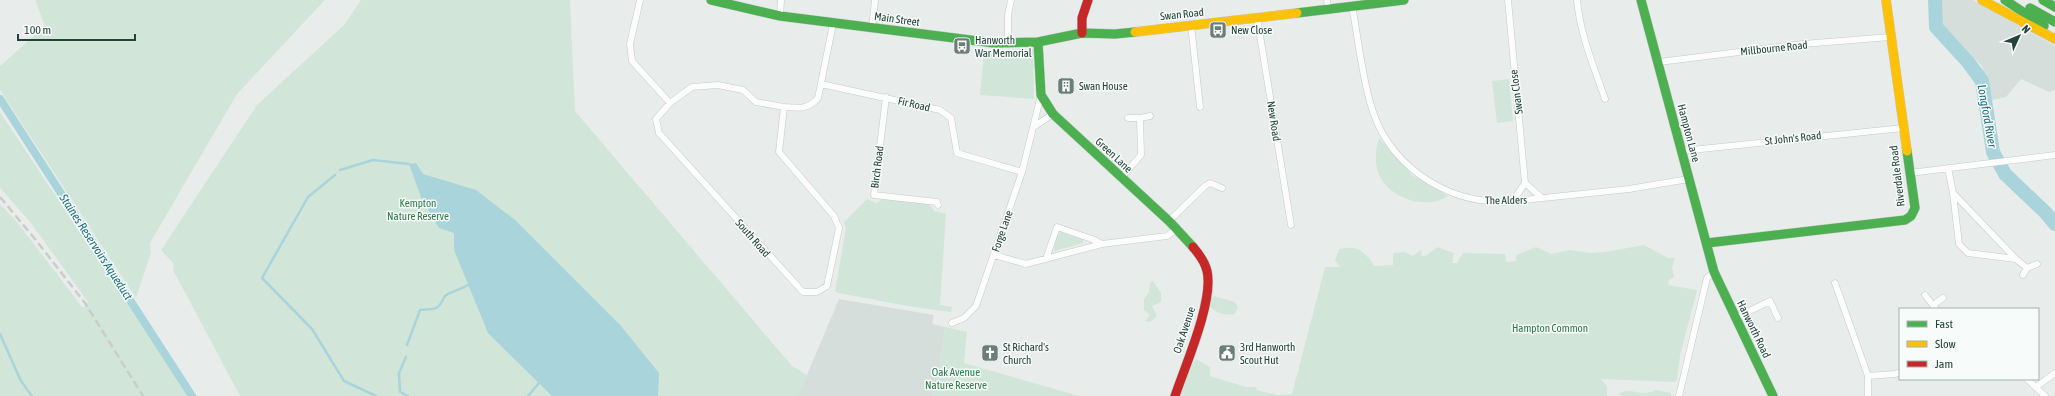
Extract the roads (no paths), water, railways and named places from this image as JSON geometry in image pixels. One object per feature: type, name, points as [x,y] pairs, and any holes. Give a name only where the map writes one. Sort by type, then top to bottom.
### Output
[{"type":"main road","name":"Main Street","points":[[710,0],[780,16],[833,24],[1008,44],[1038,42],[1082,33]]},
{"type":"main road","points":[[1082,33],[1082,18],[1088,0]]},
{"type":"main road","name":"Swan Road","points":[[1082,33],[1102,35],[1258,17],[1327,4],[1352,6],[1404,0]]},
{"type":"main road","name":"Hampton Lane","points":[[1641,0],[1659,62],[1714,272]]},
{"type":"main road","name":"Riverdale Road","points":[[1707,243],[1905,220],[1911,216],[1915,208],[1886,0]]},
{"type":"main road","points":[[1982,0],[2055,39]]},
{"type":"main road","points":[[2005,0],[2055,33]]},
{"type":"main road","points":[[2016,0],[2055,22]]},
{"type":"main road","points":[[2043,0],[2055,7]]},
{"type":"main road","name":"Green Lane","points":[[1038,42],[1042,95],[1053,114],[1169,221],[1195,247],[1207,270]]},
{"type":"main road","name":"Oak Avenue","points":[[1175,396],[1205,302],[1208,285],[1207,270]]},
{"type":"main road","name":"Hanworth Road","points":[[1714,272],[1773,396]]},
{"type":"street","points":[[640,0],[630,44],[632,61],[670,103]]},
{"type":"street","points":[[780,16],[781,0]]},
{"type":"street","points":[[872,28],[875,0]]},
{"type":"street","points":[[1008,44],[1008,15],[1011,0]]},
{"type":"street","name":"Swan Close","points":[[1508,0],[1525,183]]},
{"type":"street","points":[[1577,0],[1579,17],[1585,41],[1605,99]]},
{"type":"street","name":"The Alders","points":[[1352,6],[1370,103],[1382,131],[1394,150],[1413,170],[1423,178],[1455,195],[1488,202],[1513,201],[1629,189],[1689,179]]},
{"type":"street","name":"New Road","points":[[1258,17],[1291,225]]},
{"type":"street","name":"South Road","points":[[784,107],[779,152],[834,216],[838,228],[827,286],[817,292],[803,292],[659,133],[656,120],[670,103],[692,87],[718,85],[743,90],[756,102],[784,107],[804,108],[813,105],[818,98],[833,24]]},
{"type":"street","points":[[1191,25],[1200,107]]},
{"type":"street","name":"Millbourne Road","points":[[1659,62],[1803,44],[1890,37]]},
{"type":"street","name":"Fir Road","points":[[821,84],[940,110],[951,118],[957,153],[1022,172]]},
{"type":"street","name":"Forge Lane","points":[[952,323],[964,318],[976,306],[1022,172],[1042,95]]},
{"type":"street","name":"Birch Road","points":[[886,97],[874,195],[937,202],[938,205]]},
{"type":"street","points":[[1035,126],[1053,114]]},
{"type":"street","points":[[1128,118],[1150,116]]},
{"type":"street","points":[[1121,178],[1141,155],[1140,118]]},
{"type":"street","name":"St John's Road","points":[[1682,151],[1903,128]]},
{"type":"street","points":[[1910,173],[2055,155]]},
{"type":"street","points":[[1948,168],[1953,193],[1959,244],[1962,249],[1968,253],[2016,259]]},
{"type":"street","points":[[1169,221],[1205,186],[1210,183],[1222,188]]},
{"type":"street","points":[[1513,201],[1525,183],[1542,198]]},
{"type":"street","points":[[1953,193],[2016,259],[2027,268]]},
{"type":"street","points":[[1046,259],[1057,227],[1102,244]]},
{"type":"street","points":[[994,255],[1026,264],[1102,244],[1168,236],[1177,229]]},
{"type":"street","points":[[2023,275],[2027,268],[2037,264]]},
{"type":"street","points":[[1680,396],[1707,278],[1714,272]]},
{"type":"street","points":[[1835,283],[1868,376],[1868,396]]},
{"type":"street","points":[[1925,295],[1934,307],[1943,298]]},
{"type":"street","points":[[1735,318],[1770,301],[1778,318]]},
{"type":"street","points":[[1868,376],[1899,372]]},
{"type":"street","points":[[2036,387],[2055,374]]},
{"type":"street","points":[[2028,380],[2045,396]]},
{"type":"water","points":[[416,163],[423,174],[476,190],[515,220],[621,326],[659,373],[658,396],[552,396],[488,333],[454,250],[454,233],[439,228],[421,197],[409,164]]},
{"type":"waterway","name":"Longford River","points":[[1935,0],[1936,27],[1968,62],[1982,81],[1993,152],[2005,174],[2045,212],[2055,224]]},
{"type":"waterway","name":"Staines Reservoirs Aqueduct","points":[[0,99],[192,396]]},
{"type":"waterway","points":[[340,170],[373,160],[409,164]]},
{"type":"waterway","points":[[335,175],[308,197],[262,278],[312,329],[344,381],[376,396]]},
{"type":"waterway","points":[[407,345],[420,310],[438,307],[445,296],[468,285]]},
{"type":"waterway","points":[[0,334],[21,381],[32,396]]},
{"type":"waterway","points":[[406,357],[399,373],[400,392],[408,396]]},
{"type":"waterway","points":[[528,396],[539,383]]},
{"type":"railway","points":[[0,197],[85,303],[143,396]]},
{"type":"place","name":"New Close","points":[[1218,30]]},
{"type":"place","name":"Hanworth War Memorial","points":[[962,46]]},
{"type":"place","name":"Swan House","points":[[1066,86]]},
{"type":"place","name":"St Richard's Church","points":[[990,353]]},
{"type":"place","name":"3rd Hanworth Scout Hut","points":[[1227,353]]},
{"type":"park label","name":"Kempton Nature Reserve","points":[[418,209]]},
{"type":"park label","name":"Hampton Common","points":[[1550,328]]},
{"type":"park label","name":"Oak Avenue Nature Reserve","points":[[956,378]]}]
